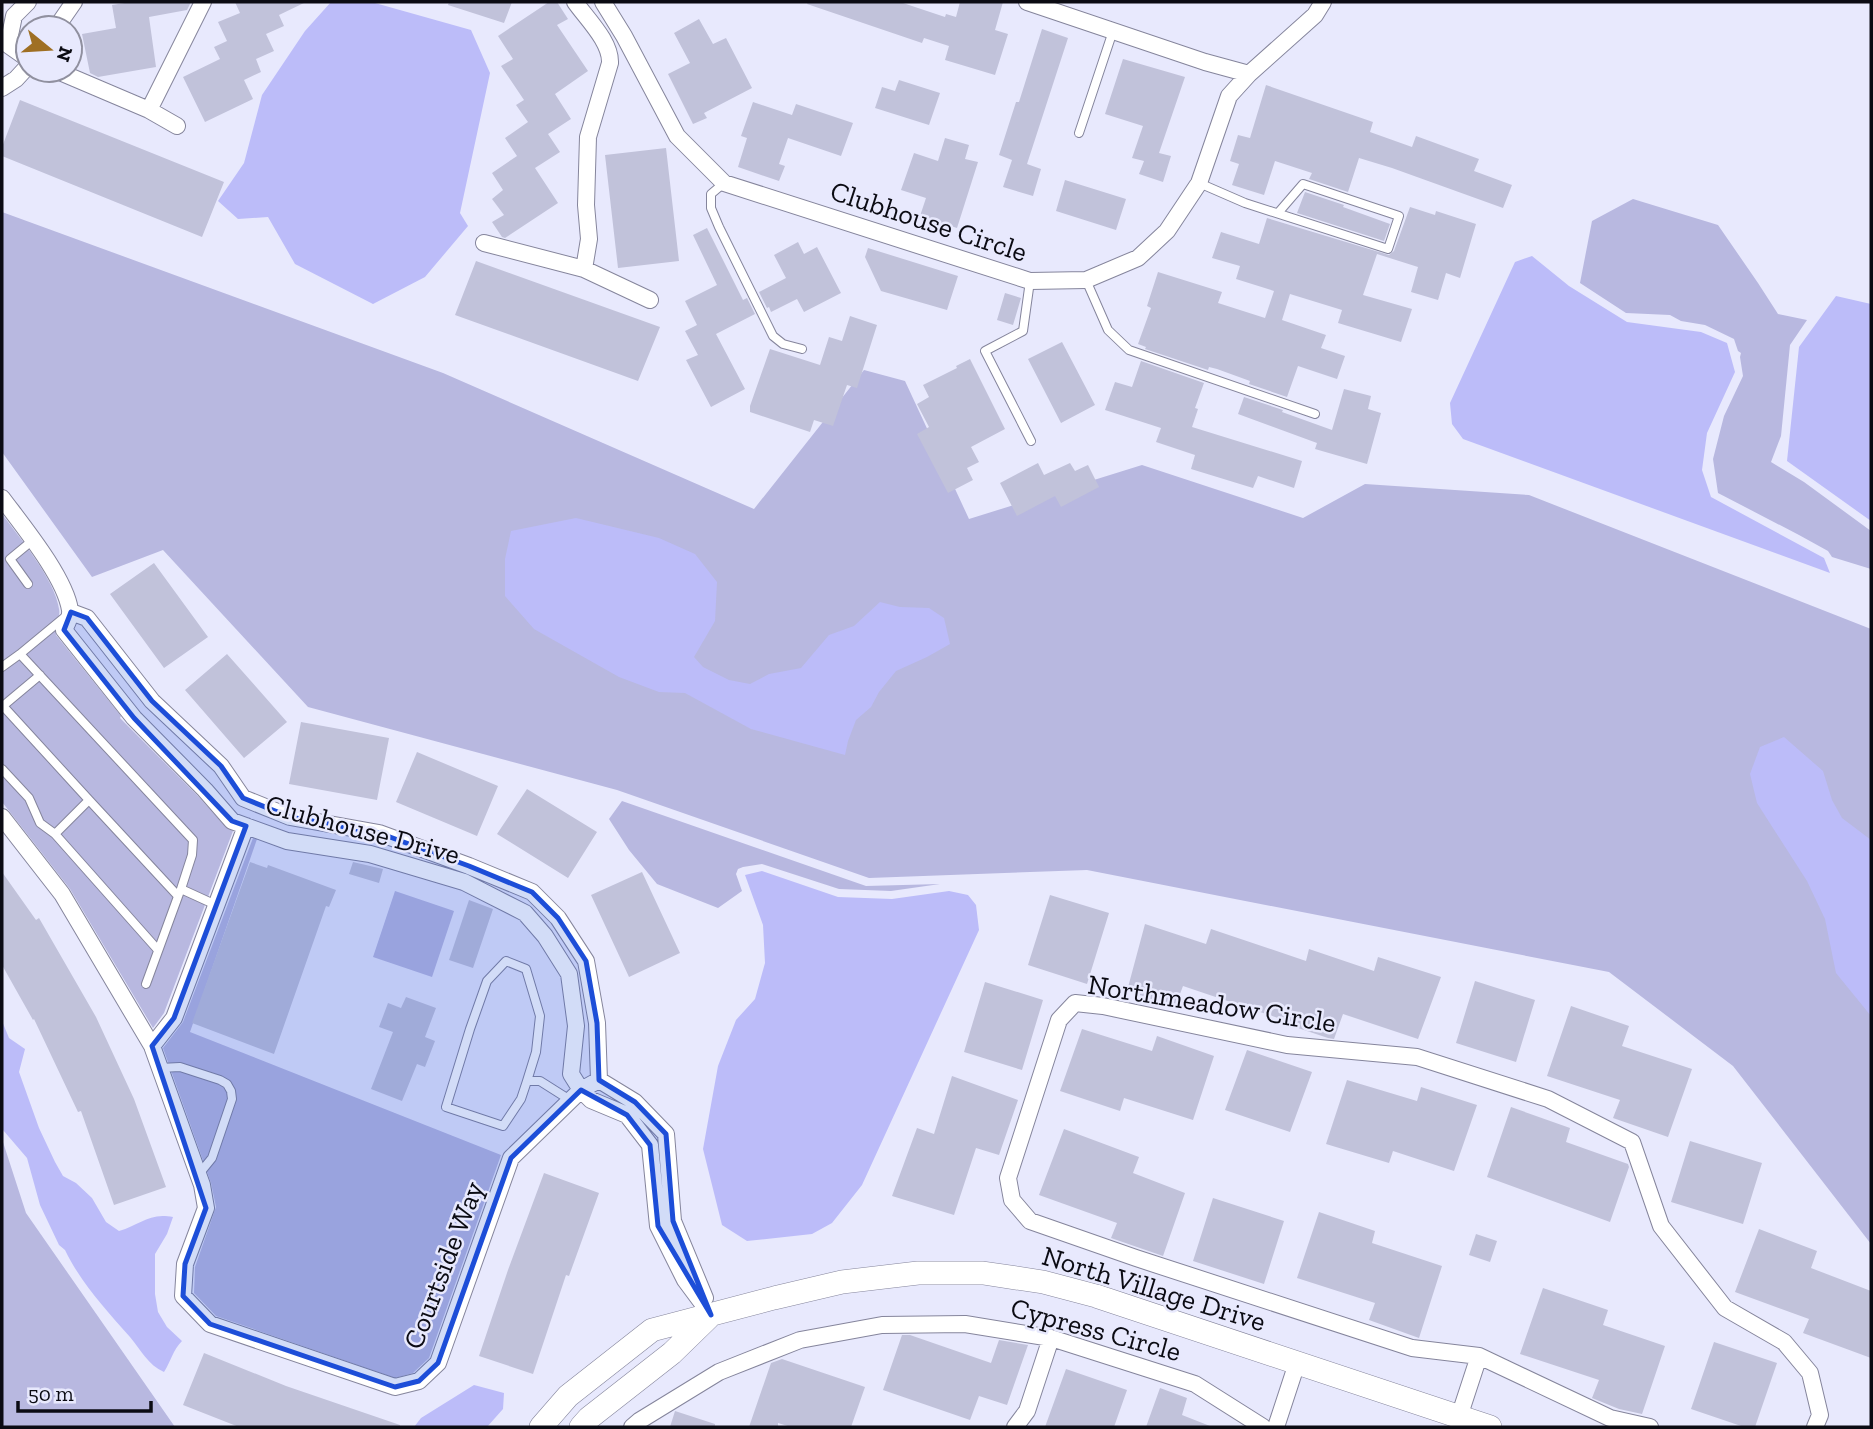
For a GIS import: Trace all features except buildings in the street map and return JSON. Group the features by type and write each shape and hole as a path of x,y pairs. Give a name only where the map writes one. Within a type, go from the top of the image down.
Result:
{"street":[{"path":"149,110 203,2"},
{"path":"575,2 607,45 610,54 610,63 588,137 586,205 589,239 584,268"},
{"name":"Clubhouse Circle","path":"603,2 677,136 724,183 1030,281 1086,279 1138,258 1167,231 1199,183 1229,96 1249,74 1315,15 1324,2"},
{"path":"1027,2 1205,62 1249,74"},
{"path":"14,16 8,45 14,50"},
{"path":"84,82 149,110 177,127"},
{"path":"484,243 584,268 650,300"},
{"name":"Clubhouse Drive","path":"2,498 54,572 71,612 64,630 134,718 232,821 287,841 370,854 464,882 525,913 545,936 569,974 576,1026 571,1074 576,1095"},
{"name":"Clubhouse Drive","path":"71,612 87,618 152,701 221,766 243,798 290,817 379,834 470,866 532,892 558,918 586,961 597,1023 599,1080"},
{"path":"134,718 152,701"},
{"name":"Courtside Way","path":"2,817 62,894 152,1046 198,1175 206,1208 185,1264 183,1296 210,1324 395,1387 419,1381 438,1363 511,1158 576,1095 599,1080"},
{"path":"152,1046 174,1018 246,826"},
{"name":"Northmeadow Circle","path":"1650,1427 1610,1418 1479,1356 1412,1348 1030,1221 1012,1200 1008,1178 1059,1020 1075,1003 1103,1006 1287,1045 1417,1057 1548,1099 1632,1142 1661,1226 1725,1308 1784,1342 1810,1373 1820,1415 1815,1427"},
{"path":"599,1080 635,1102 666,1134 673,1221 711,1315"},
{"path":"576,1095 627,1115 650,1145 658,1226 685,1280 711,1315"},
{"name":"North Village Drive","path":"541,1427 568,1396 652,1330 842,1282 918,1273 983,1273 1043,1282 1096,1296 1490,1427"},
{"path":"581,1427 672,1353 711,1315"},
{"name":"Cypress Circle","path":"632,1427 719,1372 800,1340 882,1325 965,1324 1051,1338 1195,1384 1263,1427"},
{"path":"1015,1427 1027,1411 1051,1338"},
{"path":"1459,1417 1479,1356"},
{"path":"1276,1427 1297,1363"}],"lane":[{"path":"1079,133 1112,30"},
{"path":"724,183 712,194 711,208 719,227 773,336 783,344 802,349"},
{"path":"1199,183 1245,203 1388,249 1399,216 1303,184 1278,213"},
{"path":"1086,279 1108,330 1129,350 1315,414"},
{"path":"1030,281 1023,331 985,351 1031,441"},
{"path":"28,584 10,559 33,541"},
{"path":"2,667 71,612"},
{"path":"20,654 193,840 192,855 146,984"},
{"path":"40,675 3,706 89,800 179,892 216,905"},
{"path":"2,769 29,799 40,823 55,834 158,950"},
{"path":"55,834 89,800"},
{"path":"506,961 526,970 540,1016 536,1052 527,1081 521,1099 503,1126 446,1107 487,981 506,961"},
{"path":"160,1068 180,1068 220,1080 227,1084 231,1091 232,1099 212,1158 198,1175"},
{"path":"527,1081 540,1081 576,1095"}],"highlighted area":[{"path":"71,612 87,618 152,701 221,766 243,798 290,817 379,833 469,866 532,892 558,918 586,961 597,1023 599,1080 635,1102 666,1134 673,1221 711,1315 658,1226 650,1145 627,1115 581,1090 511,1158 438,1363 419,1381 395,1387 210,1324 183,1296 185,1264 206,1208 152,1046 174,1018 246,826 232,821 134,718 64,630"}],"shaded area":[{"path":"331,2 375,3 471,30 490,73 460,213 468,226 425,277 373,304 295,264 268,217 238,219 218,201 244,163 262,95 305,31"},
{"path":"1633,199 1718,225 1778,314 1807,320 1790,345 1781,436 1771,462 1804,482 1871,531 1871,569 1832,557 1828,551 1718,493 1713,459 1724,416 1743,376 1741,353 1734,339 1705,325 1681,321 1670,315 1626,313 1580,283 1592,221"},
{"path":"2,212 443,373 754,509 864,370 905,381 969,519 1142,465 1303,518 1365,484 1529,495 1871,629 1871,1244 1733,1066 1609,972 1087,870 869,878 617,790 308,707 163,550 92,577 2,452"},
{"path":"1532,256 1569,286 1627,322 1701,332 1727,343 1735,372 1707,433 1702,470 1711,497 1824,558 1830,573 1463,439 1452,424 1450,403 1515,262"},
{"path":"1836,296 1871,304 1871,521 1787,461 1799,347"},
{"path":"2,514 51,585 59,612 56,635 120,718 225,826 233,831 164,1013 153,1028 70,889 2,802"},
{"path":"576,518 659,538 695,554 717,582 715,621 694,657 703,667 729,680 750,684 769,674 801,668 829,635 854,626 880,602 900,607 929,608 944,618 950,644 896,671 871,707 856,720 845,755 751,729 685,693 659,692 619,677 534,629 505,596 505,559 511,531"},
{"path":"1784,737 1823,771 1832,800 1842,818 1871,840 1871,1016 1836,973 1825,919 1807,881 1757,803 1750,774 1760,747"},
{"path":"622,801 866,886 940,884 891,891 839,889 762,864 738,869 736,874 742,891 718,908 657,884 629,850 609,819"},
{"path":"253,838 257,839 190,1032 501,1155 429,1358 413,1373 395,1378 216,1316 194,1293 195,1267 216,1207 211,1183 163,1048 183,1022"},
{"path":"762,871 838,897 892,899 949,891 968,895 976,905 979,930 862,1185 832,1223 812,1234 747,1241 722,1225 703,1149 718,1066 736,1020 755,999 765,963 763,925 745,875"},
{"path":"395,891 454,911 432,977 373,957"},
{"path":"2,1021 9,1038 25,1049 19,1072 39,1128 63,1176 76,1183 92,1198 106,1222 119,1231 157,1216 173,1217 155,1254 155,1294 158,1312 167,1327 182,1341 164,1372 149,1361 103,1306 59,1245 40,1205 27,1158 3,1130"},
{"path":"2,1139 26,1213 175,1427 2,1427"},
{"path":"474,1385 504,1393 503,1409 487,1427 414,1427 421,1418"}]}
